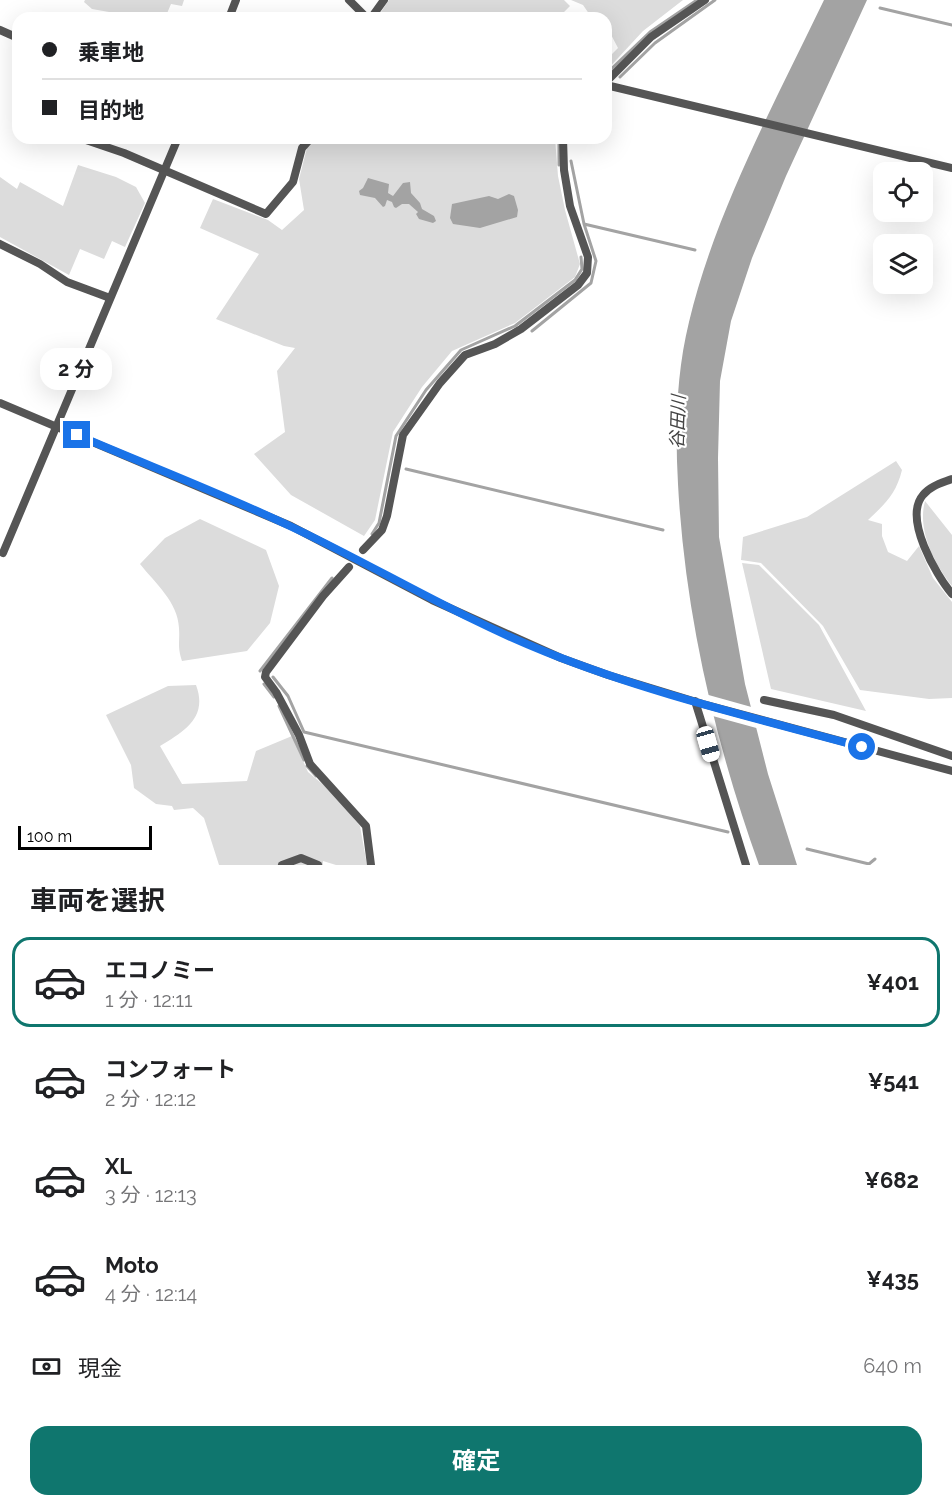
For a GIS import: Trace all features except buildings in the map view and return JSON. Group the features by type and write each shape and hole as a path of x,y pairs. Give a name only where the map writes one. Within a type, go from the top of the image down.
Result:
{"street":[{"path":"349,0 362,12"},
{"path":"374,12 384,0"},
{"path":"612,78 651,37 705,0"},
{"path":"612,85 952,168"},
{"path":"98,144 124,153 266,214 293,182 302,148 306,144"},
{"path":"1,553 175,144"},
{"path":"363,550 382,530 387,516 403,435 440,383 465,355 495,345 521,329 578,285 587,273 588,257 570,206 564,170 563,144"},
{"path":"0,244 40,264 67,282 110,298"},
{"path":"0,403 291,526 432,600 532,646 608,675 699,703 952,771"},
{"path":"952,479 932,487 925,493 916,510 927,554 938,575 952,594"},
{"path":"348,567 323,596 266,672 265,677 281,700 299,735 310,764 366,826 371,865"},
{"path":"764,700 834,715 952,756"},
{"path":"699,703 746,865"},
{"path":"282,865 301,858 318,865"}],"shaded area":[{"path":"85,0 184,0 182,6 171,4 168,12 109,12 92,9 84,2"},
{"path":"389,0 564,0 570,6 564,12 381,12"},
{"path":"571,0 683,0 643,31 612,65 612,54 618,48 612,36 612,12 588,12 583,5"},
{"path":"311,144 555,144 558,176 580,264 575,277 515,323 452,351 422,387 393,432 375,520 364,536 291,495 254,454 285,432 277,371 295,348 284,346 216,319 259,254 200,228 213,199 268,220 282,230 304,210 299,179 307,148"},
{"path":"78,165 116,177 136,187 145,203 125,247 112,241 104,259 80,249 69,275 0,237 0,177 17,189 20,182 63,206"},
{"path":"896,461 902,470 897,486 885,503 868,520 882,524 882,536 888,552 907,561 919,546 933,578 952,602 952,698 929,699 860,690 823,626 761,563 741,560 743,537 807,517"},
{"path":"925,501 952,535 952,586 933,557 925,535 923,512"},
{"path":"200,519 266,550 279,586 270,623 247,651 182,661 175,610 165,593 140,564 165,538"},
{"path":"742,563 759,565 819,625 866,711 771,689"},
{"path":"196,685 199,706 192,722 178,735 160,746 182,784 247,781 256,751 292,736 308,772 332,792 360,826 367,865 336,865 323,861 323,865 219,865 204,818 193,808 174,810 172,806 156,804 134,788 131,765 106,715 168,686"}],"water":[{"name":"谷田川","path":"824,0 867,0 786,176 752,258 731,321 720,381 719,537 745,684 768,774 797,865 759,865 716,725 687,582 678,484 679,382 689,322 714,240 748,158"},
{"path":"368,178 389,184 388,193 393,196 403,183 410,182 411,193 422,209 434,216 436,221 433,223 419,219 416,214 418,212 409,204 402,204 396,208 392,202 387,200 383,207 375,198 360,195 359,191"},
{"path":"509,194 514,196 518,210 517,217 480,228 453,224 450,218 452,204 489,196 498,199"}],"pier":[{"path":"705,694 755,708 760,729 709,715"}],"waterway":[{"path":"612,68 650,32 697,0"},
{"path":"620,77 655,43 715,0"},
{"path":"880,8 952,25"},
{"path":"559,144 559,165"},
{"path":"532,331 591,283 596,261 584,224 571,161"},
{"path":"584,224 695,250"},
{"path":"372,534 379,523 396,436 426,390 461,350 515,326 575,280 582,269 581,257"},
{"path":"406,469 663,530"},
{"path":"260,671 332,578"},
{"path":"273,677 288,696 304,732 728,832"},
{"path":"264,684 274,697"},
{"path":"279,706 304,760"},
{"path":"307,766 316,776"},
{"path":"807,849 869,864 875,859"}],"route":[{"path":"77,435 291,526 432,600 547,652 608,675 703,704 862,747"}]}
